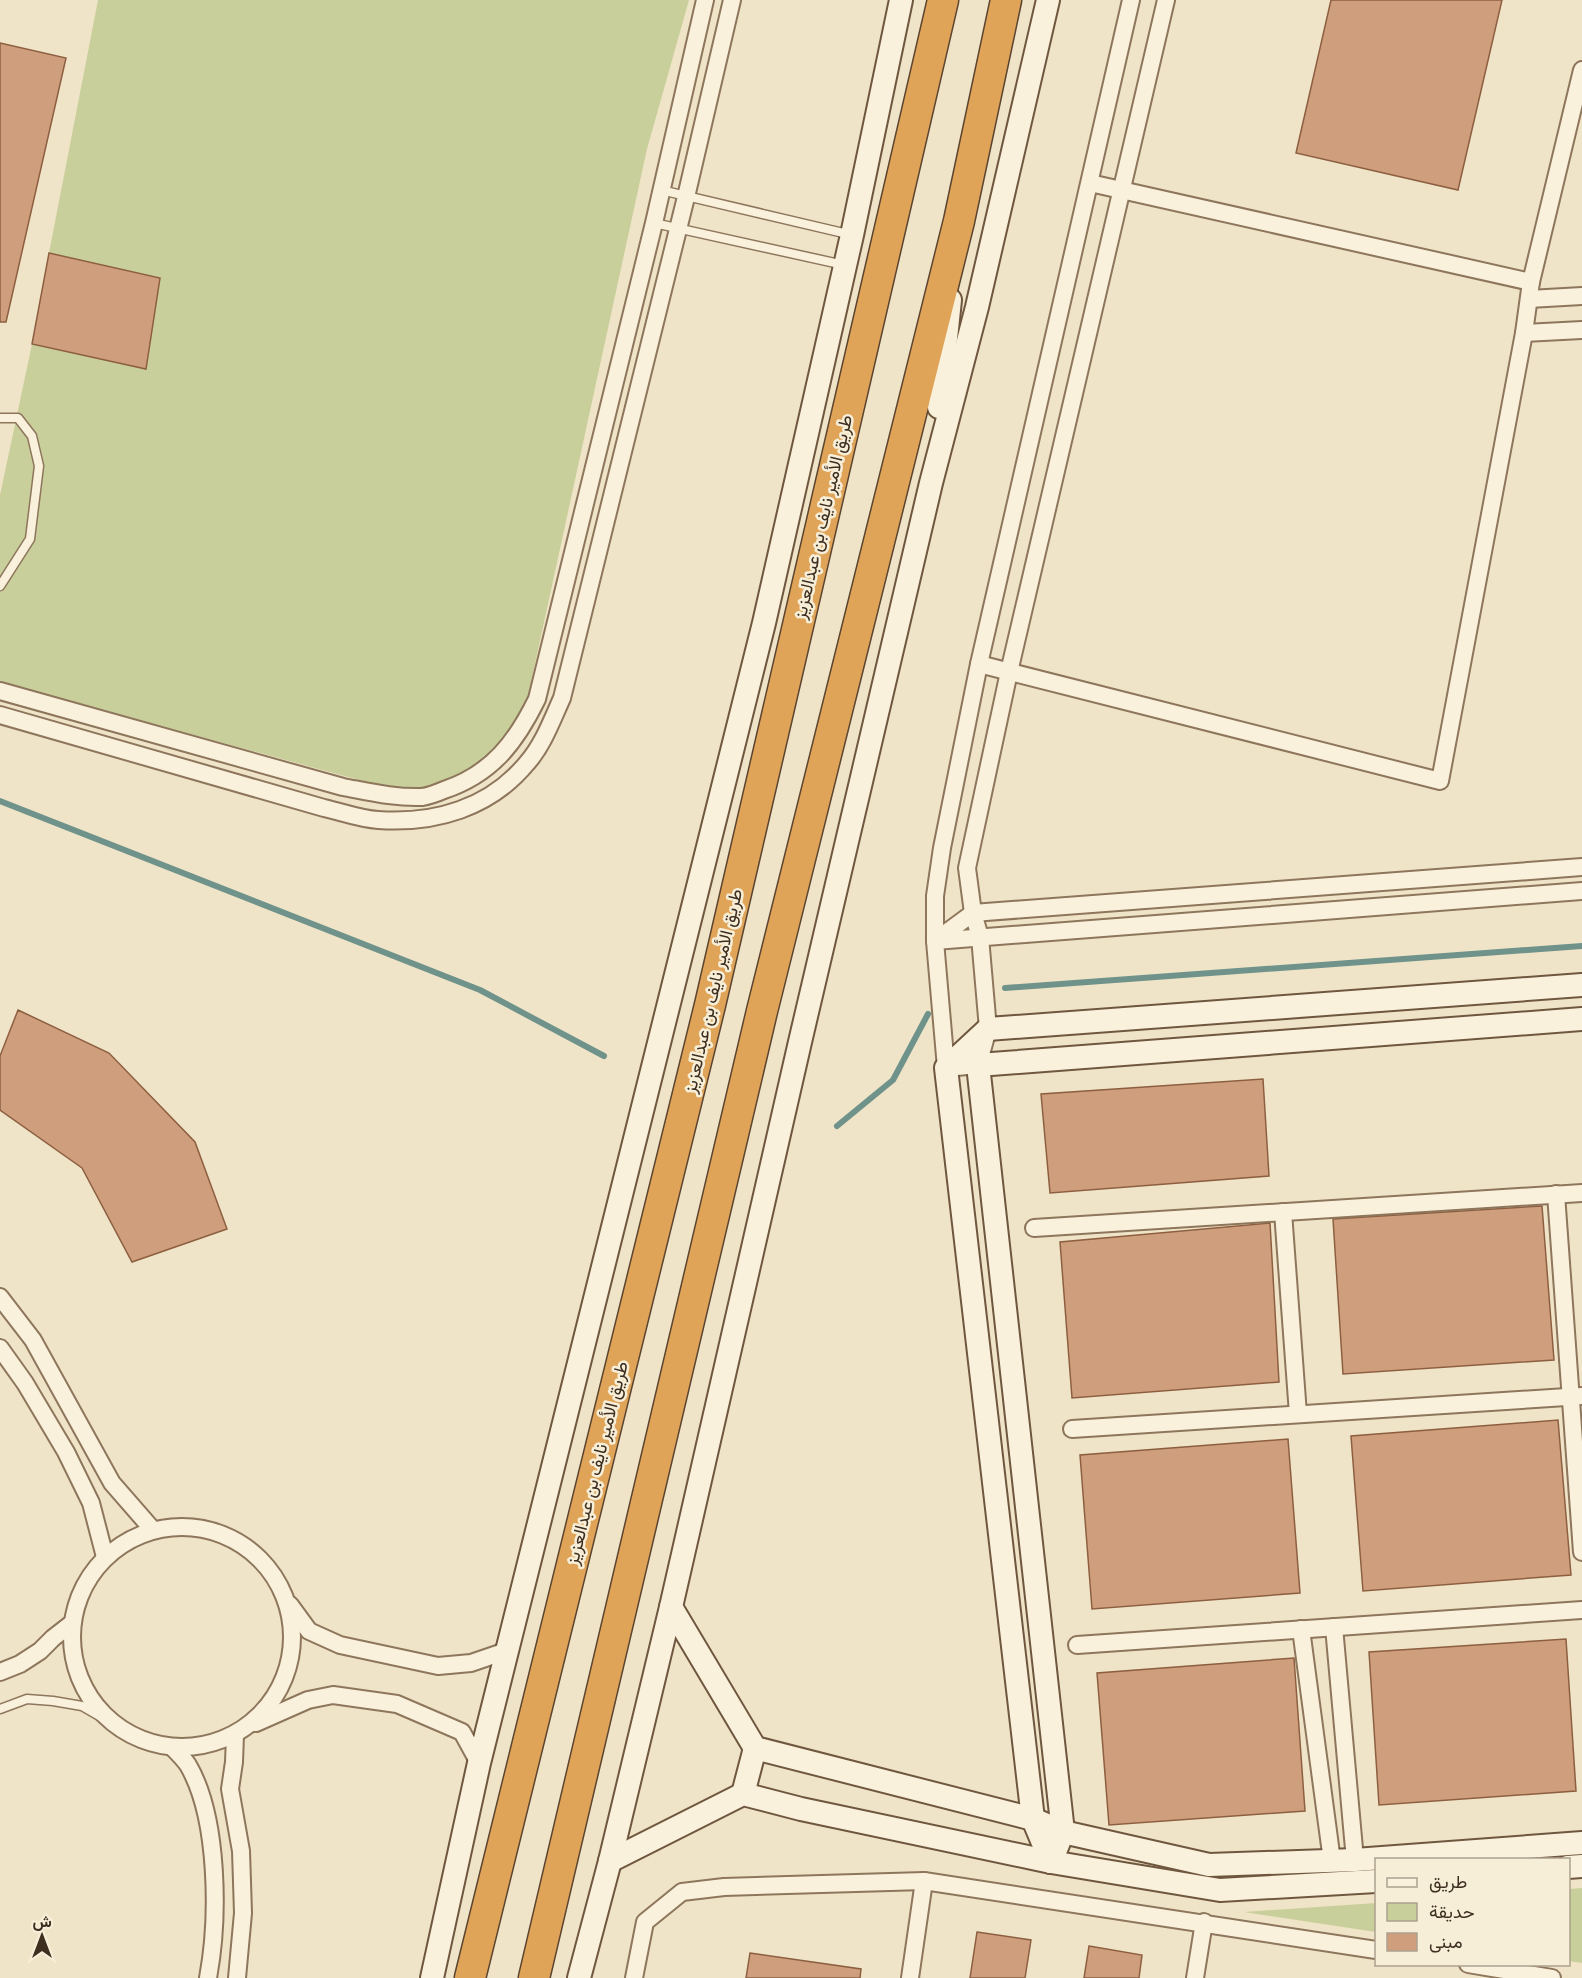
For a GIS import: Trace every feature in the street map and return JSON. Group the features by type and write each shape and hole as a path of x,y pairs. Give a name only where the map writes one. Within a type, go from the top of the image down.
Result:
{"highway":[{"name":"طريق الأمير نايف بن عبدالعزيز","path":"470,1978 710,1005 943,0"},
{"path":"534,1978 762,1011 959,221 1006,0"}],"main road":[{"path":"432,1978 479,1763 764,623 852,235 901,0"},
{"path":"579,1978 610,1861 671,1607 797,1054 931,483 976,307 1048,0"},
{"path":"931,483 959,221"},
{"path":"1051,1862 1033,1819 946,1068 988,1029 1582,985"},
{"path":"1051,1862 1064,1832 978,1065 1582,1019"},
{"path":"671,1607 755,1749 1033,1819 1064,1832 1209,1865 1375,1859"},
{"path":"743,1794 755,1749"},
{"path":"610,1861 743,1794 801,1809 1051,1862 1220,1890 1375,1881"},
{"path":"1382,1858 1582,1843"}],"street":[{"path":"0,691 344,787 391,796 425,797 465,783 498,758 522,729 537,699 654,223 705,0"},
{"path":"0,715 324,808 377,820 424,820 465,808 495,795 528,763 548,730 562,698 686,197 732,0"},
{"path":"1131,0 979,664 942,848 935,896 935,941 946,1068 978,1065 988,1029 980,937 973,913 967,868 1009,672 1166,0"},
{"path":"979,664 1440,781 1524,333 1531,282 1582,70"},
{"path":"1090,183 1531,282"},
{"path":"1529,299 1582,296"},
{"path":"1524,333 1582,330"},
{"path":"935,941 973,913 1582,867"},
{"path":"935,941 1582,891"},
{"path":"1034,1228 1582,1193"},
{"path":"1556,1194 1577,1397 1582,1552"},
{"path":"1283,1212 1298,1414"},
{"path":"0,1297 33,1340 112,1483 153,1530"},
{"path":"0,1348 25,1383 71,1462 91,1503 105,1557"},
{"path":"1072,1429 1577,1397"},
{"path":"288,1603 294,1634 289,1669 274,1700 249,1725 235,1735 205,1746 173,1748 142,1741 115,1725 88,1698 74,1662 71,1624 82,1587 105,1557 127,1540 153,1530 186,1526 219,1532 248,1547 271,1570 288,1603 309,1631 333,1641 438,1666 471,1663 509,1650"},
{"path":"1077,1645 1582,1610"},
{"path":"0,1672 20,1664 40,1651 52,1638 71,1624"},
{"path":"1334,1627 1355,1860"},
{"path":"1301,1629 1332,1861"},
{"path":"249,1725 308,1700 333,1695 397,1704 462,1732 479,1763"},
{"path":"235,1735 230,1789 241,1851 243,1913 237,1978"},
{"path":"173,1748 188,1766 200,1797 209,1833 213,1873 213,1924 208,1978"},
{"path":"910,1978 924,1881"},
{"path":"634,1978 645,1922 682,1892 724,1887 924,1881 1375,1950"},
{"path":"1195,1978 1204,1922"},
{"path":"1472,1969 1552,1978"}],"lane":[{"path":"661,190 852,235"},
{"path":"654,223 845,265"},
{"path":"0,418 18,418 32,436 39,466 30,539 0,586"},
{"path":"0,1709 27,1699 53,1701 82,1706 115,1725"}],"green space":[{"path":"98,0 689,0 647,149 528,696 515,725 494,752 456,777 428,790 392,789 0,682 0,495 32,344 146,369 160,278 49,253"},
{"path":"1582,1888 1582,1963 1570,1961 1570,1889"},
{"path":"1375,1903 1375,1932 1244,1912"}],"building":[{"path":"1331,0 1502,0 1458,190 1296,153"},
{"path":"0,43 66,58 6,322 0,322"},
{"path":"49,253 160,278 146,369 32,344"},
{"path":"18,1010 109,1053 195,1142 227,1229 132,1262 82,1168 0,1110 0,1056"},
{"path":"1263,1079 1269,1176 1050,1193 1041,1094"},
{"path":"1542,1206 1554,1360 1343,1374 1333,1219"},
{"path":"1270,1223 1279,1382 1072,1398 1060,1242"},
{"path":"1558,1420 1571,1575 1363,1591 1351,1436"},
{"path":"1288,1439 1300,1593 1092,1609 1080,1455"},
{"path":"1566,1639 1576,1791 1379,1805 1369,1652"},
{"path":"1294,1658 1305,1811 1109,1825 1097,1673"},
{"path":"977,1932 1031,1940 1025,1978 970,1978"},
{"path":"1089,1946 1142,1955 1139,1978 1084,1978"},
{"path":"750,1953 861,1969 860,1978 746,1978"}],"waterway":[{"path":"0,801 480,990 604,1056"},
{"path":"1005,988 1582,946"},
{"path":"837,1126 893,1080 928,1014"}]}
